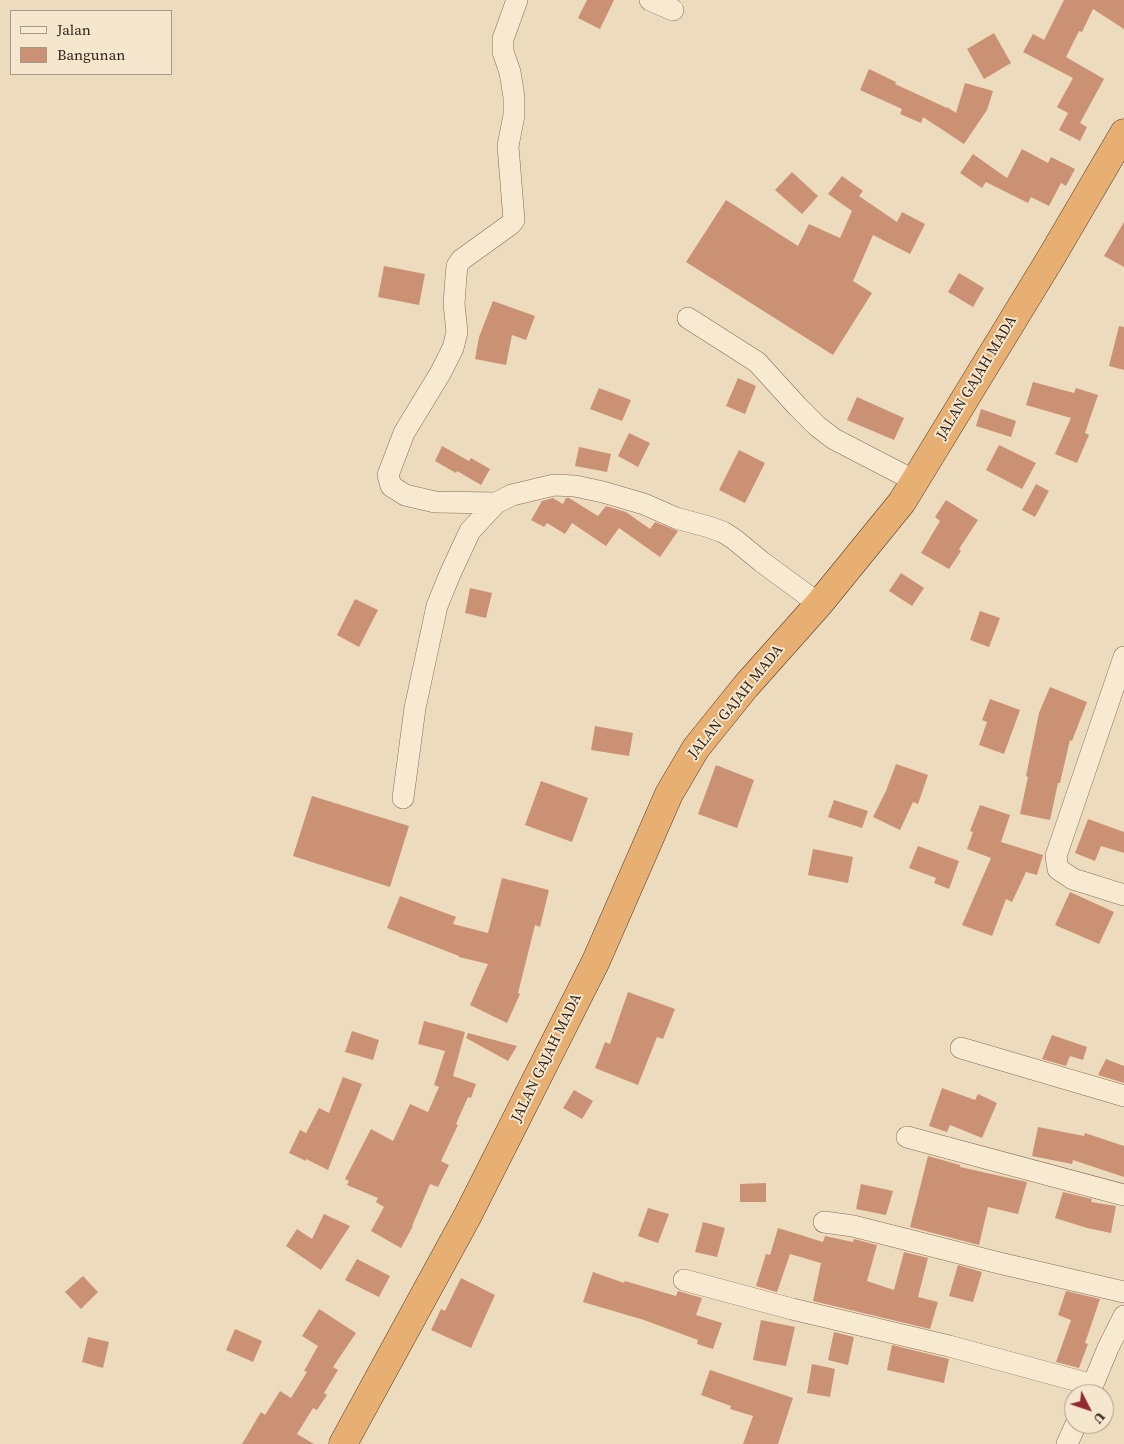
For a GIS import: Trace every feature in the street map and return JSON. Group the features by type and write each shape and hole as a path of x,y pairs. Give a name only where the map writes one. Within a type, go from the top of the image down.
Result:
{"highway":[{"name":"JALAN GAJAH MADA","path":"343,1444 468,1215 523,1108 596,961 669,794 696,748 746,686 819,604 902,502 1052,256 1124,133"}],"street":[{"path":"496,503 435,502 405,495 391,486 388,475 404,433 441,372 453,348 457,332 454,304 457,266 461,260 514,220 508,146 514,115 514,96 510,72 503,52 503,39 518,0"},
{"path":"650,0 673,10"},
{"path":"688,318 757,362 817,426 834,438 915,481"},
{"path":"403,798 415,708 437,606 470,531 496,503 512,495 554,485 575,486 644,504 676,518 723,532 819,604"},
{"path":"1124,657 1056,856 1058,869 1073,879 1124,895"},
{"path":"961,1048 1124,1096"},
{"path":"907,1137 1124,1195"},
{"path":"824,1222 853,1226 1124,1292"},
{"path":"684,1280 792,1309 948,1346 1074,1384"},
{"path":"1094,1384 1116,1349 1124,1316"}],"building":[{"path":"587,0 614,0 600,29 578,18"},
{"path":"1064,0 1124,0 1124,29 1093,9 1082,32 1079,31 1066,57 1104,79 1080,123 1087,127 1080,141 1059,130 1068,113 1057,107 1073,78 1023,52 1033,34 1044,40"},
{"path":"994,33 1011,63 984,79 967,49"},
{"path":"869,69 896,82 895,84 947,107 956,113 965,83 993,91 987,110 964,144 923,117 921,123 900,114 902,109 860,90"},
{"path":"1022,149 1048,163 1051,157 1075,169 1066,186 1061,183 1049,206 1031,197 1028,203 986,182 982,188 960,173 973,154 1007,178"},
{"path":"792,172 818,196 802,214 775,190"},
{"path":"842,176 863,191 859,196 897,222 902,212 925,224 910,254 873,235 853,281 872,293 833,355 686,262 726,200 798,246 809,224 840,238 852,211 828,194"},
{"path":"1124,222 1124,267 1104,256"},
{"path":"384,266 425,274 419,305 378,297"},
{"path":"959,273 984,288 973,307 948,292"},
{"path":"493,301 535,316 526,340 512,335 506,365 475,359 479,337"},
{"path":"1119,326 1124,327 1124,370 1109,366"},
{"path":"738,378 756,386 745,414 726,406"},
{"path":"1033,382 1074,393 1076,388 1098,395 1085,433 1089,435 1077,463 1055,454 1071,418 1026,405"},
{"path":"599,388 631,400 622,421 590,409"},
{"path":"857,397 904,418 894,440 847,420"},
{"path":"981,409 1016,421 1011,437 976,426"},
{"path":"629,433 650,443 638,467 618,456"},
{"path":"999,445 1036,463 1022,489 986,470"},
{"path":"442,446 469,461 471,458 490,469 481,485 435,461"},
{"path":"579,447 611,454 607,472 575,466"},
{"path":"739,450 765,463 745,503 719,490"},
{"path":"1036,484 1049,491 1035,517 1022,510"},
{"path":"553,498 563,504 566,498 569,498 598,516 606,506 626,512 650,529 655,522 678,531 660,557 619,528 606,546 572,523 565,534 547,523 544,527 531,520 542,501"},
{"path":"946,500 978,520 959,549 961,551 949,569 921,553 940,521 935,517"},
{"path":"901,573 924,588 912,606 889,591"},
{"path":"470,588 492,593 486,618 465,613"},
{"path":"355,599 378,610 359,647 337,635"},
{"path":"980,611 1000,618 989,647 970,640"},
{"path":"1050,687 1087,702 1072,741 1070,740 1050,820 1020,814 1039,713"},
{"path":"990,699 1020,710 1004,754 979,745 987,722 982,720"},
{"path":"595,726 633,733 629,756 591,750"},
{"path":"896,764 928,775 918,804 913,802 900,830 873,817 886,791"},
{"path":"716,765 754,780 737,828 698,814"},
{"path":"541,781 588,798 572,842 525,825"},
{"path":"312,796 409,826 390,887 293,856"},
{"path":"834,800 868,811 862,828 828,817"},
{"path":"980,805 1010,815 1001,842 1043,855 1037,875 1026,872 1012,902 1006,899 992,936 962,925 991,858 967,849 973,832 970,831"},
{"path":"1088,819 1124,832 1124,853 1101,846 1095,861 1075,853"},
{"path":"918,846 959,861 949,889 934,883 936,878 909,868"},
{"path":"813,849 853,857 848,883 808,875"},
{"path":"502,878 549,890 540,927 535,925 518,993 520,994 507,1023 470,1005 488,964 459,957 387,928 400,896 456,917 453,924 488,933"},
{"path":"1070,892 1114,912 1099,944 1055,925"},
{"path":"628,992 675,1009 663,1039 657,1037 638,1085 595,1068 605,1042 610,1044"},
{"path":"424,1021 465,1032 453,1076 476,1084 471,1098 468,1097 456,1124 458,1125 441,1161 449,1165 438,1187 430,1184 413,1226 401,1248 371,1231 384,1207 376,1202 378,1198 347,1185 349,1181 345,1179 371,1129 393,1141 410,1104 428,1112 439,1087 434,1085 445,1051 418,1044"},
{"path":"352,1031 379,1040 373,1060 345,1052"},
{"path":"468,1033 517,1046 508,1061 466,1038"},
{"path":"1052,1035 1087,1047 1083,1060 1070,1056 1066,1066 1042,1059"},
{"path":"1106,1059 1124,1066 1124,1083 1098,1075"},
{"path":"343,1077 362,1084 328,1170 289,1153 300,1130 306,1133 319,1108 329,1113"},
{"path":"942,1088 975,1100 978,1094 997,1103 982,1138 950,1125 947,1132 929,1126"},
{"path":"574,1090 593,1101 582,1119 563,1108"},
{"path":"1038,1127 1084,1136 1085,1133 1124,1146 1124,1177 1073,1160 1072,1164 1032,1156"},
{"path":"928,1156 960,1165 960,1167 1027,1182 1018,1214 988,1207 979,1245 910,1227"},
{"path":"766,1183 766,1202 740,1202 740,1184"},
{"path":"861,1184 893,1191 886,1215 856,1209"},
{"path":"1063,1192 1092,1199 1091,1202 1116,1206 1111,1233 1055,1218"},
{"path":"648,1208 669,1214 658,1243 638,1236"},
{"path":"324,1214 350,1226 321,1270 286,1246 297,1229 312,1239"},
{"path":"703,1222 725,1228 717,1257 695,1252"},
{"path":"778,1228 823,1242 825,1236 853,1242 854,1239 877,1245 867,1281 894,1290 904,1252 928,1258 918,1297 938,1302 930,1329 813,1301 821,1263 790,1254 777,1292 756,1286 766,1254 770,1255"},
{"path":"357,1259 390,1276 379,1297 345,1280"},
{"path":"958,1265 982,1272 973,1302 949,1296"},
{"path":"593,1272 624,1283 625,1281 676,1296 678,1291 702,1298 696,1315 722,1323 713,1349 697,1344 698,1340 644,1320 583,1302"},
{"path":"83,1276 98,1292 81,1309 65,1292"},
{"path":"461,1278 495,1295 471,1348 431,1330 441,1309 445,1311"},
{"path":"1066,1291 1100,1299 1085,1343 1088,1344 1079,1368 1056,1362 1071,1320 1058,1315"},
{"path":"319,1309 356,1333 333,1367 338,1370 324,1393 327,1395 317,1410 313,1408 297,1434 314,1444 242,1444 261,1412 265,1415 280,1391 291,1398 307,1372 304,1371 318,1346 302,1336"},
{"path":"761,1320 795,1327 786,1366 753,1360"},
{"path":"235,1329 262,1341 253,1362 226,1350"},
{"path":"834,1332 854,1337 848,1365 828,1360"},
{"path":"88,1337 109,1342 103,1368 82,1362"},
{"path":"892,1345 949,1359 944,1383 887,1370"},
{"path":"812,1364 835,1369 830,1397 807,1393"},
{"path":"710,1370 793,1398 778,1444 743,1444 753,1416 730,1409 731,1406 701,1395"}]}
